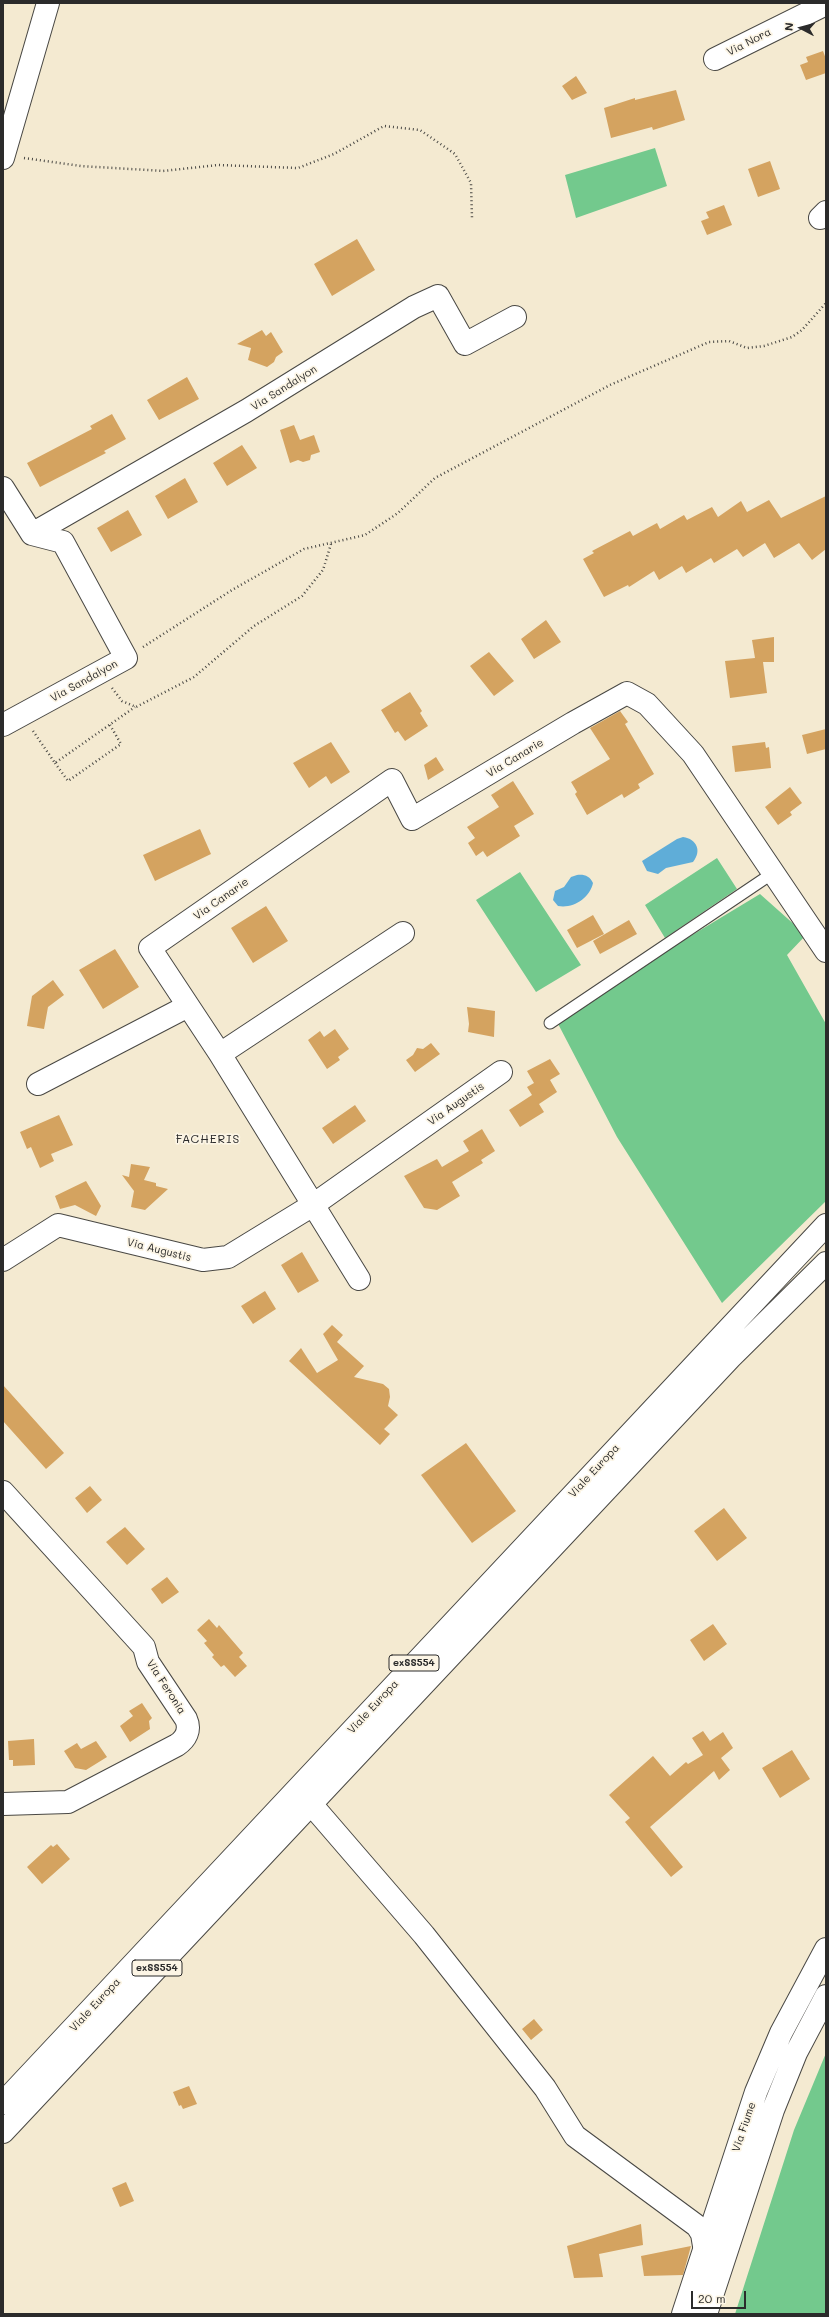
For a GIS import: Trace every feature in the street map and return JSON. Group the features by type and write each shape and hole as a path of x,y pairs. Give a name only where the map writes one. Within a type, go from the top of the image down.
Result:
{"street":[{"path":"4,157 48,3"},
{"name":"Via Nora","path":"716,59 826,4"},
{"name":"Via Sandalyon","path":"32,534 246,411 414,307 438,296 465,344 515,317"},
{"path":"3,488 32,534"},
{"name":"Via Sandalyon","path":"3,725 126,658 63,542 32,534"},
{"name":"Via Canarie","path":"188,1006 150,948 392,780 412,819 573,723 627,693 647,704 693,754 826,951"},
{"path":"220,1054 403,933"},
{"path":"38,1084 188,1006 220,1054 359,1279"},
{"name":"Via Augustis","path":"3,1260 58,1225 203,1260 228,1257 313,1205 501,1072"},
{"name":"Viale Europa","path":"3,2103 826,1225"},
{"name":"Viale Europa","path":"3,2132 730,1358 826,1263"},
{"name":"Via Feronia","path":"3,1492 144,1647 148,1662 186,1719 188,1726 185,1738 177,1745 68,1802 3,1804"},
{"path":"311,1804 424,1935 544,2088 575,2136 697,2226 702,2234 704,2246"},
{"name":"Via Fiume","path":"683,2314 704,2246 756,2092 780,2033 826,1949"},
{"name":"Via Fiume","path":"706,2314 773,2110 796,2053 826,1996"}],"lane":[{"path":"550,1022 773,873"}],"path":[{"path":"4,157 82,166 163,171 218,165 298,168 334,154 384,126 420,130 455,154 470,183 472,218"},
{"path":"126,658 232,590 304,549 365,535 398,513 435,478 610,385 709,342 729,341 747,348 764,346 792,336 802,330 826,303"},
{"path":"55,763 136,707 194,677 254,626 302,596 323,570 332,543"},
{"path":"100,672 122,701 136,707"},
{"path":"22,715 68,781 121,744 110,725"}],"green space":[{"path":"655,148 667,186 576,218 565,175"},
{"path":"717,858 737,889 665,938 645,905"},
{"path":"520,872 581,965 536,992 476,900"},
{"path":"760,894 806,935 787,955 826,1024 826,1201 722,1303 617,1137 555,1018"},
{"path":"826,2053 826,2314 735,2314 794,2130"}],"water":[{"path":"683,837 692,840 697,846 696,858 693,862 666,868 658,874 647,871 642,861 677,839"},
{"path":"577,875 586,876 593,883 585,898 569,906 558,906 553,900 555,891 564,887 571,877"}],"building":[{"path":"823,51 826,59 826,73 806,80 800,65 808,62 806,57"},
{"path":"576,76 587,93 572,100 562,86"},
{"path":"676,90 685,120 653,130 652,127 611,138 604,108 635,98 635,100"},
{"path":"770,161 780,189 758,197 748,169"},
{"path":"724,205 732,225 707,235 701,221 709,218 706,212"},
{"path":"357,239 375,270 332,296 314,264"},
{"path":"262,330 266,336 271,332 283,352 267,367 248,360 251,348 237,344"},
{"path":"187,377 199,399 159,420 147,400"},
{"path":"112,414 126,439 104,451 106,453 40,487 27,463 92,429 90,426"},
{"path":"294,425 300,440 314,435 320,452 311,455 310,460 303,462 298,460 290,463 280,430"},
{"path":"242,445 257,468 227,486 213,463"},
{"path":"185,478 198,502 168,519 155,496"},
{"path":"826,496 826,549 812,560 799,543 774,558 765,543 743,557 737,549 714,563 711,558 686,573 682,566 659,580 654,571 629,587 628,585 604,597 583,559 594,553 592,551 630,531 633,536 657,523 660,529 684,515 687,520 712,507 718,517 741,501 747,512 769,500 781,518"},
{"path":"128,510 142,535 111,552 97,528"},
{"path":"546,620 561,642 534,659 521,639"},
{"path":"774,637 774,662 763,662 767,693 730,698 725,661 755,658 752,640"},
{"path":"489,652 514,681 494,696 470,666"},
{"path":"410,692 422,711 420,713 428,726 405,741 398,731 395,733 381,710"},
{"path":"620,711 628,722 625,724 654,774 638,784 640,788 624,798 622,794 587,815 575,794 577,792 571,782 610,759 590,728"},
{"path":"826,729 826,749 807,754 802,735"},
{"path":"331,742 350,772 331,784 326,776 309,788 293,763"},
{"path":"765,742 766,748 769,747 771,768 735,772 732,746"},
{"path":"436,757 444,770 428,780 424,765"},
{"path":"513,781 534,814 514,826 520,836 487,857 483,851 476,856 468,843 475,838 467,827 499,807 491,795"},
{"path":"790,787 802,803 790,812 792,815 778,825 765,807"},
{"path":"200,829 211,854 155,881 143,855"},
{"path":"266,906 288,941 253,963 231,928"},
{"path":"593,915 604,934 577,948 567,930"},
{"path":"629,920 637,934 600,954 593,941"},
{"path":"115,949 139,987 103,1009 79,970"},
{"path":"53,980 64,995 48,1007 44,1029 27,1026 32,996"},
{"path":"467,1007 495,1011 494,1037 468,1032 469,1024"},
{"path":"335,1029 349,1049 338,1057 340,1060 327,1069 308,1040 320,1031 324,1037"},
{"path":"431,1043 440,1054 415,1072 406,1060 413,1055 417,1048 423,1049"},
{"path":"550,1059 560,1074 550,1080 557,1092 539,1104 544,1112 520,1127 509,1110 532,1095 527,1087 534,1083 527,1071"},
{"path":"355,1105 366,1121 333,1144 322,1128"},
{"path":"59,1115 73,1145 51,1154 54,1161 40,1168 31,1147 27,1149 20,1132"},
{"path":"482,1129 495,1151 481,1160 483,1163 452,1182 460,1196 437,1210 424,1208 404,1176 437,1159 442,1167 469,1151 463,1141"},
{"path":"131,1164 150,1167 144,1180 156,1183 156,1186 168,1189 145,1210 131,1207 134,1191 122,1175 129,1177"},
{"path":"86,1181 101,1206 96,1216 75,1205 60,1209 55,1196"},
{"path":"302,1252 319,1281 298,1293 281,1265"},
{"path":"265,1291 276,1309 253,1324 241,1306"},
{"path":"332,1325 343,1335 337,1342 364,1366 354,1377 383,1384 389,1389 390,1397 388,1406 398,1415 384,1429 390,1434 380,1445 289,1361 301,1348 317,1373 338,1360 323,1334"},
{"path":"3,1385 64,1453 46,1469 3,1421"},
{"path":"466,1443 516,1511 472,1543 421,1475"},
{"path":"90,1486 102,1500 87,1513 75,1498"},
{"path":"724,1508 747,1538 717,1561 694,1531"},
{"path":"125,1527 145,1549 127,1565 106,1542"},
{"path":"167,1577 179,1592 162,1604 151,1589"},
{"path":"209,1619 217,1628 219,1625 243,1653 239,1657 247,1666 235,1677 224,1665 221,1667 212,1657 214,1655 204,1643 207,1641 197,1630"},
{"path":"713,1624 727,1644 704,1661 690,1640"},
{"path":"142,1703 152,1718 149,1721 150,1729 130,1742 120,1726 133,1716 129,1711"},
{"path":"703,1731 710,1741 723,1732 733,1748 721,1758 730,1770 719,1780 714,1771 650,1827 683,1867 671,1877 625,1822 630,1818 609,1795 653,1756 670,1776 686,1762 688,1764 703,1755 692,1738"},
{"path":"34,1739 35,1765 13,1766 13,1760 9,1760 8,1741"},
{"path":"96,1741 107,1757 86,1770 75,1768 64,1751 77,1743 81,1749"},
{"path":"792,1750 810,1779 780,1798 762,1768"},
{"path":"57,1844 70,1859 42,1884 27,1867 51,1845 53,1847"},
{"path":"534,2019 543,2030 531,2040 522,2029"},
{"path":"189,2086 197,2104 183,2109 181,2105 179,2106 173,2092"},
{"path":"126,2182 134,2201 120,2207 112,2188"},
{"path":"641,2224 643,2245 599,2254 603,2277 574,2278 567,2246"},
{"path":"691,2246 683,2275 644,2276 641,2256"}],"district":[{"name":"FACHERIS","path":"208,1139"}]}
